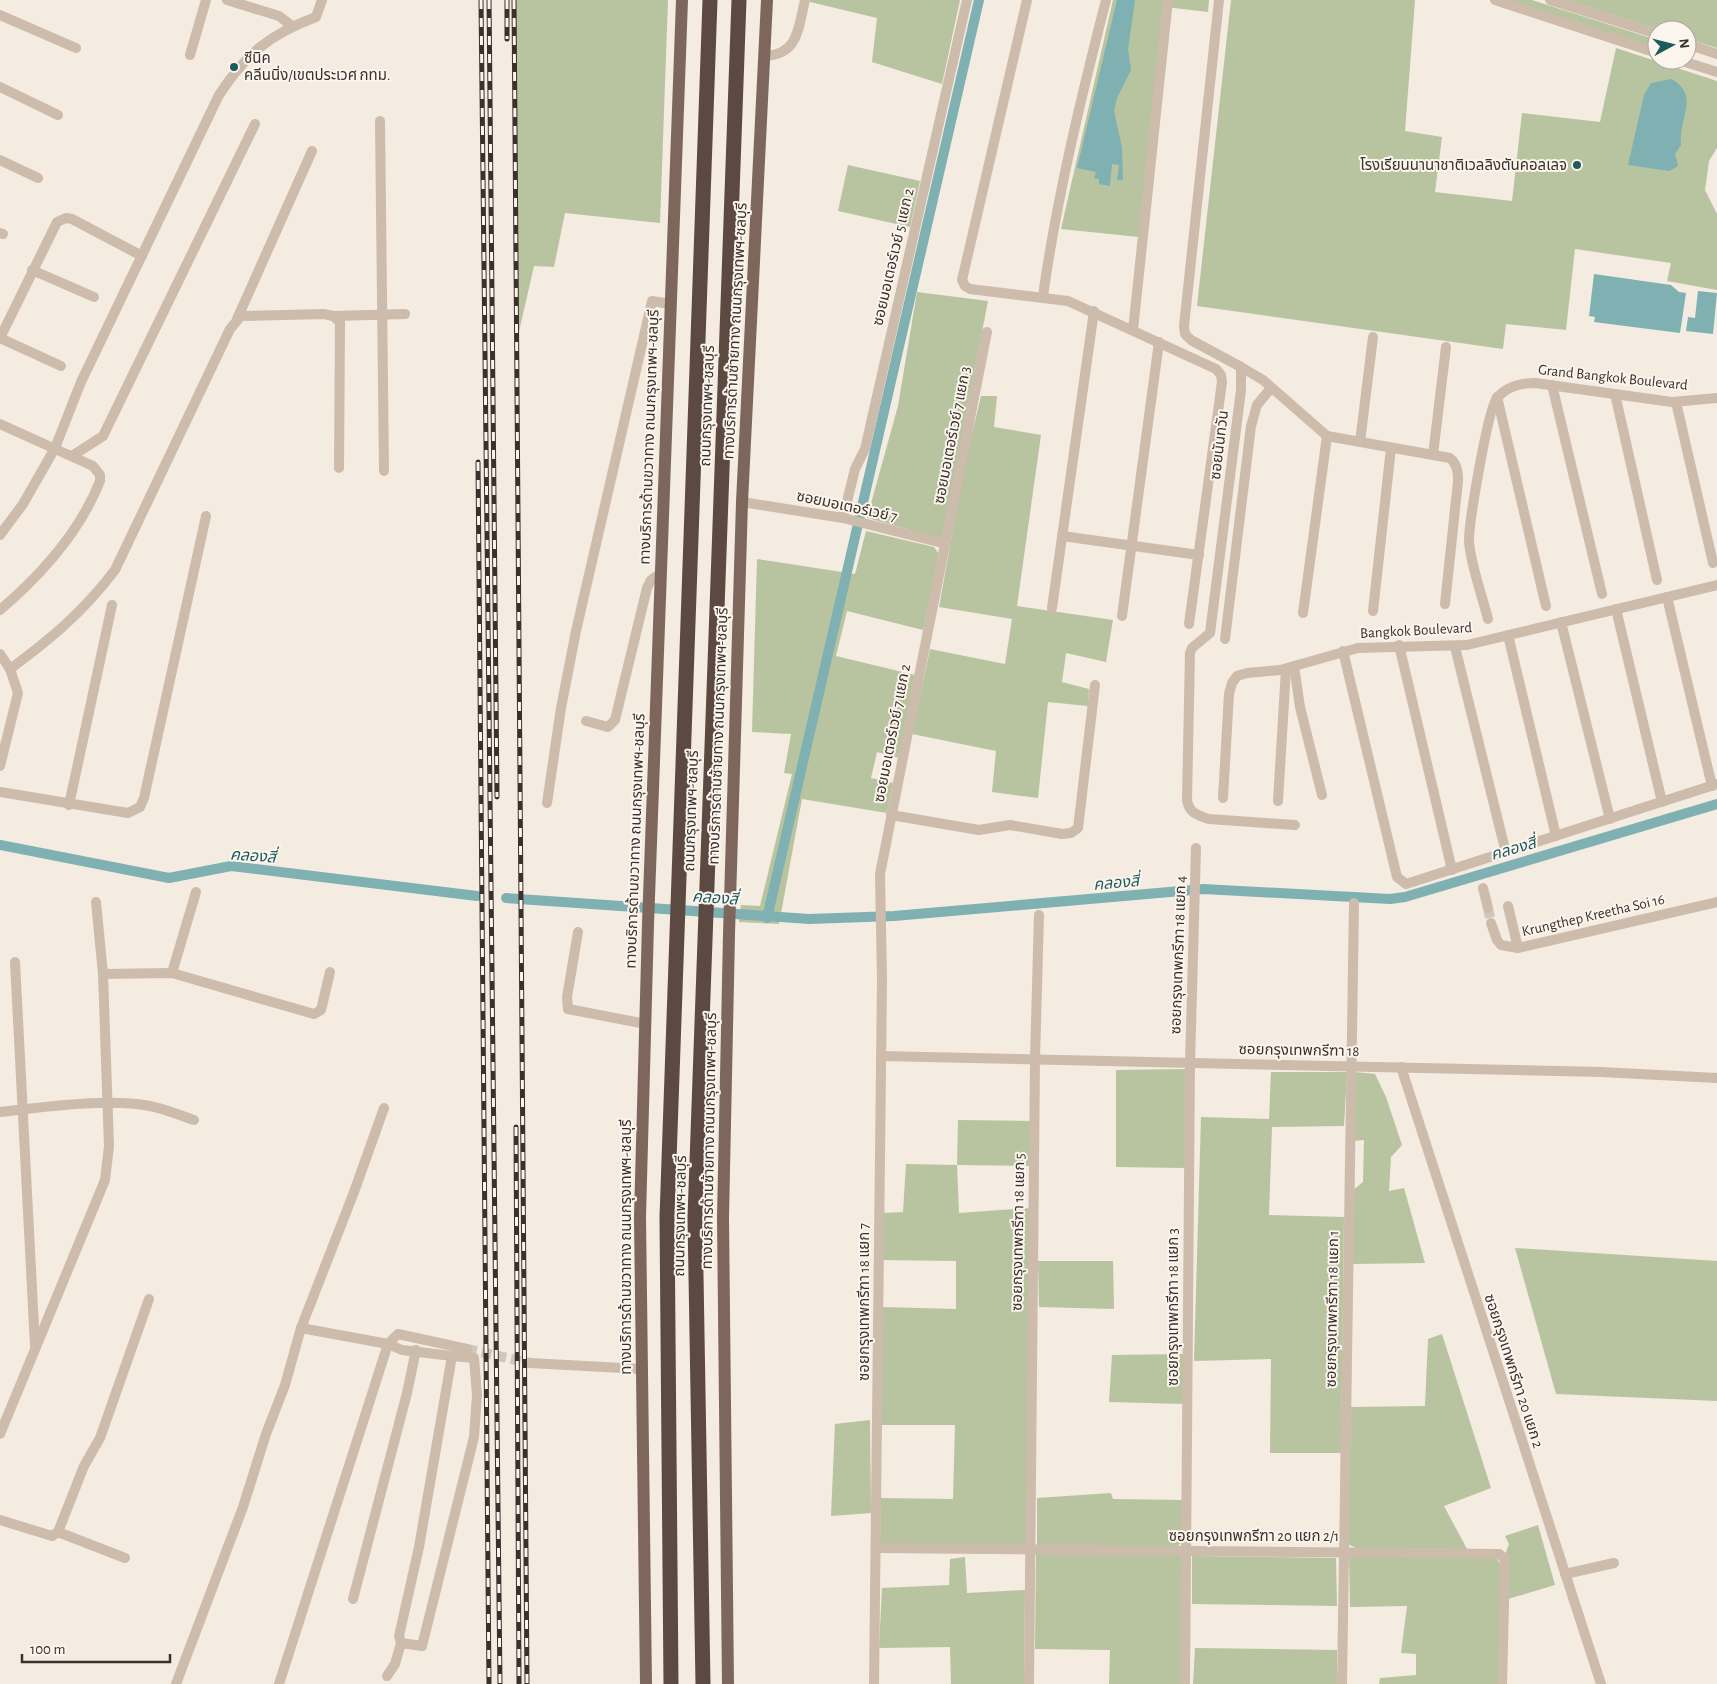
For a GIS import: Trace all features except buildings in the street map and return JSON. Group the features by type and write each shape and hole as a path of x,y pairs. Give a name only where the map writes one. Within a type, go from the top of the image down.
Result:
{"highway":[{"name":"ถนนกรุงเทพฯ-ชลบุรี","path":"671,1684 667,1217 677,883 692,529 710,0"},
{"name":"ถนนกรุงเทพฯ-ชลบุรี","path":"703,1684 696,1217 706,884 739,0"}],"main road":[{"name":"ทางบริการด้านขวาทาง ถนนกรุงเทพฯ-ชลบุรี","path":"646,1684 640,1217 648,924 682,0"},
{"name":"ทางบริการด้านซ้ายทาง ถนนกรุงเทพฯ-ชลบุรี","path":"728,1684 723,1218 728,934 742,502 767,0"}],"street":[{"path":"190,55 206,0"},
{"path":"227,0 279,16 292,26"},
{"path":"0,535 23,504 55,448 80,382 219,95 237,68 270,40 292,26 316,17 322,0"},
{"path":"765,56 781,54 794,42 805,0"},
{"name":"ซอยมอเตอร์เวย์ 5 แยก 2","path":"846,519 855,469 865,449 967,0"},
{"path":"1026,0 962,280 965,286 970,289 1044,296 1068,301 1094,311 1216,369 1221,375 1222,382 1189,624"},
{"path":"1044,296 1052,236 1070,143 1106,0"},
{"path":"1133,330 1168,0"},
{"path":"1219,0 1184,326 1185,334 1191,340 1241,367 1271,388 1327,436 1450,458 1454,462 1458,472 1445,604"},
{"path":"1495,0 1647,50"},
{"path":"1550,0 1647,31"},
{"path":"0,14 76,48"},
{"path":"1697,47 1717,54"},
{"path":"1697,66 1717,72"},
{"path":"0,88 58,115"},
{"path":"380,121 384,471"},
{"path":"72,456 103,436 255,124"},
{"path":"10,669 59,633 97,594 115,570 237,319 312,151"},
{"path":"0,160 38,178"},
{"path":"61,366 0,338 57,222 66,218 78,221 142,256"},
{"path":"32,270 94,297"},
{"path":"547,803 561,708 576,631 611,484 635,366 652,301 670,304"},
{"path":"1052,608 1094,311"},
{"path":"237,319 245,314 333,316 405,314"},
{"path":"333,316 340,322 342,327 339,468"},
{"name":"ซอยมอเตอร์เวย์ 7 แยก 3","path":"946,544 987,332"},
{"path":"1360,442 1373,337"},
{"path":"1122,616 1159,342"},
{"path":"1433,455 1446,347"},
{"name":"ซอยนันทวัน","path":"1241,367 1241,390 1210,633 1192,648 1190,653 1187,800 1188,808 1195,814 1209,820 1295,825"},
{"name":"Grand Bangkok Boulevard","path":"1497,397 1514,386 1523,383 1552,385 1676,402 1717,398"},
{"path":"1552,385 1602,594"},
{"path":"1225,639 1251,426 1257,405 1271,388"},
{"path":"1615,394 1658,580"},
{"path":"1497,397 1546,606"},
{"path":"1488,619 1469,540 1487,425 1491,406 1497,397"},
{"path":"1676,402 1713,563"},
{"path":"0,424 72,456 97,470 100,481 67,540 53,557 0,610"},
{"path":"1303,613 1327,436"},
{"path":"1373,611 1391,448"},
{"name":"ซอยมอเตอร์เวย์ 7","path":"742,502 846,519 946,544"},
{"path":"0,792 128,813 140,807 144,798 206,516"},
{"path":"1062,536 1199,555"},
{"name":"ซอยมอเตอร์เวย์ 7 แยก 2","path":"880,929 880,874 946,544"},
{"path":"586,721 608,727 615,720 647,588 651,580 661,573"},
{"name":"Bangkok Boulevard","path":"1222,798 1229,694 1232,683 1237,676 1290,668 1343,652 1371,646 1455,647 1717,585"},
{"path":"1343,652 1397,877 1406,884 1411,884 1715,785 1667,597"},
{"path":"69,804 112,604"},
{"path":"1616,609 1662,802"},
{"path":"1561,622 1610,819"},
{"path":"1508,635 1556,836"},
{"path":"1399,645 1452,870"},
{"path":"1455,647 1506,853"},
{"path":"0,654 10,669 18,693 0,766"},
{"path":"1290,668 1322,795"},
{"path":"1278,801 1290,668"},
{"path":"891,815 980,830 1010,825 1062,834 1075,832 1078,828 1095,685"},
{"name":"ซอยกรุงเทพกรีฑา 18 แยก 4","path":"1190,1063 1196,848"},
{"path":"1483,888 1488,908"},
{"path":"172,974 196,892"},
{"path":"0,1434 105,1180 109,1146 103,974 96,902"},
{"name":"Krungthep Kreetha Soi 16","path":"1508,906 1518,948 1717,902"},
{"name":"ซอยกรุงเทพกรีฑา 18 แยก 1","path":"1342,1684 1354,903"},
{"name":"ซอยกรุงเทพกรีฑา 18 แยก 5","path":"1029,1684 1035,1059 1039,915"},
{"path":"1491,923 1496,940 1501,945 1518,948"},
{"name":"ซอยกรุงเทพกรีฑา 18 แยก 7","path":"874,1684 881,1056 880,929"},
{"path":"578,932 567,997 568,1009 646,1024"},
{"path":"15,962 35,1348"},
{"path":"103,974 172,974 314,1014 321,1010 330,972"},
{"name":"ซอยกรุงเทพกรีฑา 18","path":"881,1056 1601,1072 1717,1078"},
{"name":"ซอยกรุงเทพกรีฑา 18 แยก 3","path":"1185,1684 1190,1063"},
{"name":"ซอยกรุงเทพกรีฑา 20 แยก 2","path":"1401,1067 1600,1684"},
{"path":"0,1112 107,1104 152,1106 194,1120"},
{"path":"176,1684 243,1507 266,1434 285,1385 301,1328 354,1192 384,1108"},
{"path":"0,1520 42,1534 52,1536 58,1532 84,1466 100,1438 149,1299"},
{"path":"301,1328 388,1344 402,1350 416,1350 474,1358 477,1402 474,1437 422,1646 401,1643"},
{"path":"278,1684 388,1344 398,1334 467,1349"},
{"path":"353,1599 416,1350"},
{"path":"387,1676 395,1664 401,1643 400,1636 419,1547 452,1356"},
{"path":"530,1363 641,1369"},
{"path":"58,1532 125,1558"},
{"name":"ซอยกรุงเทพกรีฑา 20 แยก 2/1","path":"877,1548 1344,1551 1499,1554 1504,1558 1502,1684"},
{"path":"1565,1574 1614,1563"}],"green space":[{"path":"515,0 668,0 660,223 565,213 554,267 534,266 518,336 514,338"},
{"path":"810,0 960,0 942,84 872,62 877,18 810,2"},
{"path":"1113,0 1209,0 1208,12 1165,7 1139,237 1061,229"},
{"path":"1231,0 1415,0 1405,131 1442,137 1435,192 1512,201 1522,113 1600,122 1616,48 1647,58 1647,70 1683,70 1717,81 1717,148 1709,161 1705,190 1717,214 1717,290 1667,281 1671,263 1575,249 1566,330 1506,324 1503,349 1197,306"},
{"path":"1507,0 1532,0 1647,37 1647,46"},
{"path":"1566,0 1717,0 1717,48 1697,42 1697,20 1647,20 1647,26"},
{"path":"848,165 920,181 910,227 838,211"},
{"path":"917,292 988,301 942,539 867,518 898,406"},
{"path":"981,396 997,396 994,427 1041,435 1017,606 1113,620 1106,662 1066,653 1062,682 1089,689 1088,706 1048,702 1038,798 992,792 996,751 912,734 930,649 1005,664 1012,619 939,607 965,462"},
{"path":"866,531 934,547 939,554 923,630 847,611 836,656 915,675 899,758 877,752 871,778 893,783 887,813 802,799 779,924 739,922 741,905 760,906 792,774 784,773 791,734 752,732 757,559 855,574"},
{"path":"1186,1069 1186,1168 1116,1167 1116,1070"},
{"path":"1271,1072 1347,1072 1344,1126 1272,1127 1269,1215 1344,1217 1341,1453 1270,1453 1271,1359 1194,1361 1201,1117 1269,1119"},
{"path":"1354,1072 1375,1074 1386,1097 1402,1145 1391,1157 1389,1191 1404,1188 1425,1263 1351,1264 1352,1191 1363,1182 1364,1140 1353,1141"},
{"path":"958,1120 1033,1121 1032,1166 957,1165"},
{"path":"906,1164 957,1165 959,1213 1030,1208 1028,1545 880,1544 881,1498 953,1499 955,1425 881,1425 882,1307 956,1309 956,1261 881,1260 883,1213 903,1212"},
{"path":"1515,1248 1717,1261 1717,1401 1556,1394"},
{"path":"1038,1261 1113,1261 1114,1309 1039,1307"},
{"path":"1442,1334 1491,1488 1444,1506 1467,1549 1356,1548 1348,1544 1351,1407 1425,1406 1428,1339"},
{"path":"1184,1354 1184,1404 1109,1402 1112,1355"},
{"path":"870,1420 871,1513 831,1516 835,1424"},
{"path":"1111,1493 1113,1499 1183,1500 1183,1540 1177,1547 1037,1545 1037,1498"},
{"path":"1538,1525 1555,1585 1508,1599 1506,1552 1509,1544 1505,1536"},
{"path":"1036,1553 1183,1555 1183,1684 1109,1684 1110,1650 1035,1649"},
{"path":"1192,1556 1336,1558 1337,1606 1192,1604"},
{"path":"1349,1556 1496,1558 1501,1565 1499,1684 1379,1684 1380,1678 1416,1675 1416,1654 1401,1653 1407,1606 1350,1607"},
{"path":"965,1557 967,1593 1025,1590 1024,1684 951,1684 950,1647 879,1648 882,1588 949,1585 950,1559"},
{"path":"1195,1648 1337,1650 1337,1684 1193,1684"}],"water":[{"path":"1117,0 1135,0 1128,50 1131,70 1117,98 1114,111 1122,148 1123,180 1117,180 1119,165 1112,164 1110,186 1099,184 1099,179 1094,178 1096,172 1077,168"},
{"path":"1671,79 1680,85 1685,92 1687,100 1681,145 1675,154 1678,166 1669,171 1628,165 1644,95 1651,83"},
{"path":"1594,274 1671,285 1679,292 1686,293 1680,333 1594,322 1595,317 1589,316"},
{"path":"1698,291 1717,293 1713,334 1686,331 1688,317 1695,318"}],"waterway":[{"path":"767,918 979,0"},
{"name":"คลองสี่","path":"506,898 809,919 894,916 1204,889 1390,899 1405,897 1717,804"},
{"name":"คลองสี่","path":"0,845 169,878 231,866 477,896"}],"tunnel":[{"path":"1488,908 1491,923"},
{"path":"467,1349 530,1363"}],"railway":[{"path":"481,0 500,1684"},
{"path":"489,0 497,797"},
{"path":"507,0 507,39"},
{"path":"514,0 527,1684"},
{"path":"478,462 489,1684"},
{"path":"516,1127 519,1684"}],"place":[{"name":"ซีนิค คลีนนิ่ง/เขตประเวศ กทม.","path":"234,67"},
{"name":"โรงเรียนนานาชาติเวลลิงตันคอลเลจ","path":"1577,165"}]}
